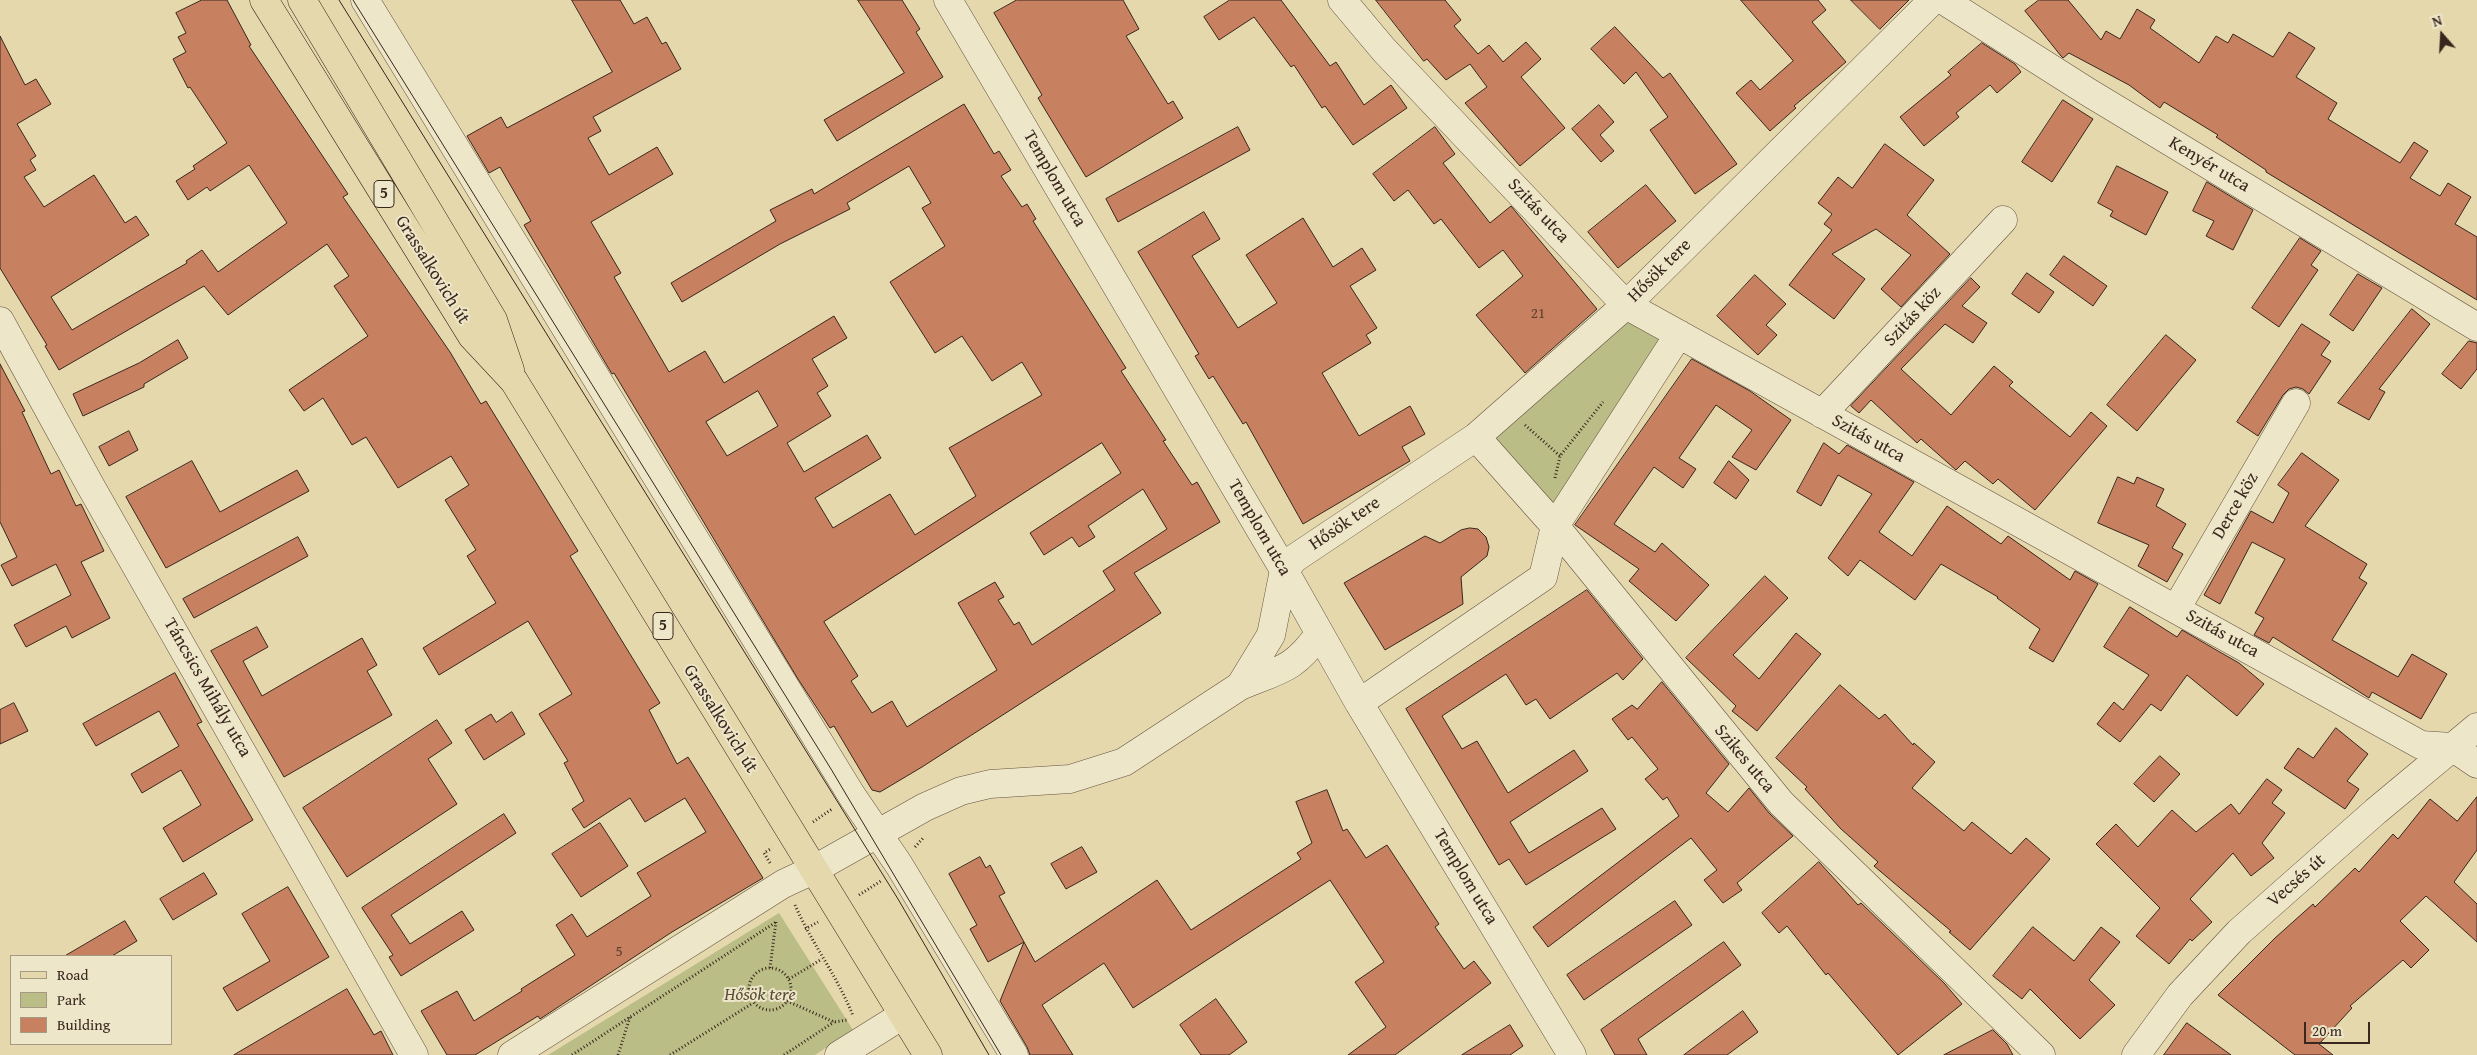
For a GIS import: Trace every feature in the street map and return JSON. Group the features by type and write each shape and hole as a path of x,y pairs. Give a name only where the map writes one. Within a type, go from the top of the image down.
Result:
{"main road":[{"name":"Grassalkovich út","path":"264,0 472,336 514,381 928,1055"},
{"name":"Grassalkovich út","path":"302,0 493,320 514,381"}],"street":[{"path":"365,0 847,788 899,865 1014,1055"},
{"name":"Templom utca","path":"948,0 1284,570 1359,703 1572,1055"},
{"name":"Szitás utca","path":"1342,0 1384,50 1626,304 2421,745 2452,747"},
{"name":"Hősök tere","path":"1284,570 1295,558 1476,437 1626,304 1932,0"},
{"name":"Kenyér utca","path":"1943,0 2088,92 2477,327"},
{"name":"Szitás köz","path":"1822,414 2003,220"},
{"name":"Táncsics Mihály utca","path":"0,321 90,485 414,1055"},
{"path":"1359,703 1543,577 1555,526 1679,334"},
{"name":"Derce köz","path":"2176,609 2296,403"},
{"name":"Szikes utca","path":"1476,437 1555,526 1781,803 2041,1055"},
{"path":"1240,686 1271,635 1284,570"},
{"path":"512,1055 786,889 813,870 925,806 961,791 990,784 1070,779 1124,762 1240,686 1288,667 1298,660 1319,634"},
{"name":"Vecsés út","path":"2136,1055 2180,995 2239,932 2477,727"},
{"path":"2452,747 2477,764"},
{"path":"839,1055 902,1015"}],"path":[{"path":"1524,424 1560,456"},
{"path":"770,968 776,922 786,889"},
{"path":"784,1055 834,1022 855,1020 843,991 822,959 786,889"},
{"path":"572,1055 776,922"},
{"path":"788,979 822,959"},
{"path":"770,968 781,971 788,979 791,990 788,1001 778,1009 764,1010 753,1003 748,988 755,973 770,968"},
{"path":"788,1001 834,1022"},
{"path":"670,1055 753,1003"},
{"path":"618,1055 630,1017"}],"green space":[{"path":"1635,317 1671,338 1555,516 1484,436"},
{"name":"Hősök tere","path":"779,913 853,1030 815,1055 548,1055"}],"building":[{"path":"202,0 227,0 251,45 249,46 348,194 343,197 450,352 481,404 486,401 578,551 570,556 660,703 649,710 677,764 688,757 763,878 672,932 540,1019 538,1016 475,1055 447,1055 421,1011 457,991 474,1021 522,991 521,989 575,955 556,925 572,914 587,937 651,896 637,873 706,832 685,798 645,822 630,798 584,828 572,809 584,801 564,763 568,761 539,714 572,694 528,621 439,675 423,648 496,603 467,556 476,550 445,500 469,485 451,456 398,488 366,437 352,445 323,398 304,411 289,390 368,336 334,286 349,276 327,244 228,315 204,286 59,370 45,346 47,345 0,268 0,36 25,85 36,79 51,104 17,124 36,156 30,160 36,170 24,177 44,207 94,175 125,223 136,216 149,235 51,297 72,330 187,263 186,261 202,250 218,272 287,223 249,165 210,191 207,187 188,200 176,181 195,169 193,166 227,143 190,87 188,88 173,59 186,52 178,37 186,33 176,13"},
{"path":"572,0 620,0 634,24 647,17 662,44 666,42 681,69 593,117 601,131 588,138 609,175 657,147 673,174 591,222 621,273 614,277 669,372 705,351 724,383 834,316 847,338 812,359 828,386 817,393 831,416 787,443 804,472 867,435 881,458 815,498 833,528 890,494 915,535 976,496 949,448 1042,395 1022,362 992,381 962,336 935,353 890,282 945,246 922,208 931,203 909,166 847,203 850,209 780,244 682,302 671,283 776,221 770,210 812,189 814,194 964,104 994,154 999,151 1011,170 1001,176 1022,207 1027,204 1036,219 1033,221 1126,368 1121,371 1166,440 1163,441 1192,485 1197,482 1220,522 1134,573 1161,613 922,767 880,792 872,790 834,726 830,728 798,679 614,373 612,374 524,225 531,221 500,167 489,173 467,136 501,117 507,128 612,72","holes":["758,391 778,426 727,456 706,422","1102,443 1121,473 1030,533 1044,555 1072,537 1079,547 1095,537 1088,526 1143,489 1167,529 1103,571 1115,590 1032,645 1019,622 1014,625 998,600 1004,597 995,582 958,603 997,670 907,727 892,701 872,713 851,681 858,676 824,622"]},
{"path":"858,0 902,0 920,29 916,32 943,77 837,141 824,120 904,73"},
{"path":"1017,0 1123,0 1139,29 1126,36 1168,104 1173,101 1183,118 1086,177 1038,98 1042,95 994,13"},
{"path":"1230,0 1281,0 1330,66 1336,62 1364,105 1391,85 1407,108 1353,145 1325,106 1322,108 1294,65 1291,67 1254,17 1219,40 1204,17"},
{"path":"1376,0 1445,0 1461,20 1454,26 1478,54 1489,45 1503,62 1526,42 1541,59 1521,77 1565,128 1520,166 1465,103 1487,87 1470,64 1446,80 1427,59 1424,61"},
{"path":"1741,0 1818,0 1826,10 1812,22 1846,62 1794,106 1796,108 1770,131 1736,93 1751,80 1760,90 1793,61"},
{"path":"1851,0 1909,0 1880,29"},
{"path":"2039,0 2068,0 2101,40 2106,31 2120,39 2137,9 2155,20 2150,28 2199,63 2216,36 2228,43 2233,34 2273,57 2289,32 2315,48 2296,77 2337,103 2328,119 2400,163 2414,142 2428,151 2410,178 2440,196 2448,183 2471,197 2455,224 2477,237 2477,300 2266,172 2266,170 2216,137 2218,135 2164,102 2160,108 2129,85 2069,53 2063,58 2025,11"},
{"path":"1615,27 1663,78 1670,73 1737,164 1695,194 1650,130 1668,117 1636,72 1624,84 1591,49"},
{"path":"1982,43 2015,64 2021,72 1997,93 1990,85 1956,113 1959,117 1924,146 1900,117 1951,75 1948,72"},
{"path":"2063,100 2093,119 2052,182 2022,162"},
{"path":"1599,105 1614,122 1600,135 1614,151 1601,162 1572,129"},
{"path":"1238,127 1250,150 1118,222 1106,199"},
{"path":"1435,127 1455,154 1443,163 1490,223 1511,206 1597,309 1525,373 1476,315 1523,276 1503,250 1479,268 1441,219 1434,224 1408,190 1394,201 1373,174"},
{"path":"1885,144 1934,180 1907,215 1950,254 1901,307 1881,289 1911,255 1876,229 1832,254 1865,279 1834,319 1789,285 1832,230 1824,224 1832,214 1818,203 1838,177 1852,188"},
{"path":"2117,166 2168,192 2146,235 2110,216 2113,211 2098,203"},
{"path":"2207,182 2253,210 2233,250 2206,236 2214,221 2193,211"},
{"path":"1646,185 1676,221 1618,268 1588,232"},
{"path":"1204,212 1220,239 1192,256 1238,328 1277,303 1246,255 1303,218 1333,267 1362,248 1376,270 1350,286 1377,328 1366,335 1371,343 1322,373 1359,436 1410,406 1425,434 1402,447 1410,461 1303,524 1246,422 1243,424 1213,376 1209,379 1195,356 1199,354 1138,252"},
{"path":"2300,238 2321,251 2311,265 2318,270 2279,327 2252,308"},
{"path":"2064,256 2107,286 2093,306 2050,275"},
{"path":"2027,273 2054,292 2039,313 2012,294"},
{"path":"2358,274 2382,288 2353,331 2330,315"},
{"path":"1755,275 1786,304 1766,325 1777,335 1758,355 1717,316"},
{"path":"1971,278 1980,287 1962,306 1987,323 1973,343 1945,324 1901,369 1951,415 1994,366 2013,382 2009,386 2070,437 2091,412 2107,426 2035,510 1998,479 1993,484 1965,461 1956,470 1921,439 1917,443 1871,400 1859,413 1851,406"},
{"path":"2412,309 2430,324 2379,389 2385,392 2369,420 2338,403"},
{"path":"2302,324 2330,342 2321,355 2331,361 2309,394 2303,389 2296,387 2289,389 2283,395 2258,436 2237,422"},
{"path":"2166,335 2196,360 2137,431 2107,405"},
{"path":"178,340 188,358 144,384 144,387 83,416 73,394 139,363"},
{"path":"2469,341 2477,343 2477,369 2461,389 2442,374"},
{"path":"1692,359 1750,391 1791,420 1756,470 1732,457 1752,430 1716,405 1679,458 1696,469 1683,488 1654,467 1614,524 1655,552 1662,543 1709,585 1676,621 1629,581 1639,569 1575,525"},
{"path":"0,364 25,411 22,412 51,474 59,470 76,506 81,504 104,551 81,562 110,618 72,638 66,626 26,647 14,625 71,595 56,564 12,586 1,565 17,557 0,522"},
{"path":"129,431 138,450 109,466 99,447"},
{"path":"1824,443 1839,454 1847,445 1914,482 1879,532 1912,556 1947,506 2001,544 2008,536 2070,580 2075,571 2098,584 2053,662 2029,648 2040,629 1998,597 1941,564 1915,600 1860,560 1848,576 1828,558 1872,494 1838,475 1821,506 1797,492"},
{"path":"2302,453 2339,480 2305,526 2367,564 2359,578 2367,583 2332,640 2398,677 2412,654 2447,674 2421,719 2372,692 2369,698 2273,637 2269,643 2254,635 2264,618 2255,613 2285,559 2252,542 2220,604 2204,595 2251,511 2273,523 2289,493 2278,485"},
{"path":"192,461 220,512 297,470 309,491 166,568 126,497"},
{"path":"1729,461 1749,480 1736,499 1714,483"},
{"path":"2118,477 2134,484 2137,477 2164,489 2156,506 2186,524 2172,548 2183,554 2167,582 2138,566 2149,545 2098,523"},
{"path":"1478,529 1486,537 1489,547 1487,556 1461,577 1463,604 1385,650 1344,583 1425,536 1440,543 1461,530"},
{"path":"298,537 308,556 194,618 183,599"},
{"path":"1765,576 1788,598 1733,655 1759,679 1796,633 1821,654 1757,731 1732,711 1736,706 1686,658"},
{"path":"1587,590 1643,659 1623,680 1617,673 1550,719 1536,699 1526,705 1506,674 1442,716 1462,749 1477,741 1508,793 1574,750 1588,771 1510,822 1529,853 1602,808 1616,829 1526,885 1509,859 1499,865 1406,709"},
{"path":"2130,607 2177,637 2182,630 2239,663 2264,684 2237,716 2187,675 2161,711 2151,704 2120,742 2097,724 2114,702 2123,710 2149,675 2104,647"},
{"path":"257,627 268,647 243,661 262,696 362,638 377,665 367,671 392,715 284,777 211,651"},
{"path":"175,673 202,722 197,724 253,820 183,862 163,828 201,805 181,770 142,793 131,774 179,746 159,711 96,746 83,724"},
{"path":"1662,682 1729,764 1706,793 1728,812 1749,788 1769,813 1793,836 1737,883 1742,890 1723,903 1704,880 1717,870 1691,838 1548,947 1533,927 1679,816 1667,797 1663,800 1645,779 1658,769 1632,737 1628,740 1612,719 1632,705 1637,709"},
{"path":"1840,685 1879,719 1885,714 1913,745 1914,743 1935,762 1912,788 1964,831 1972,822 2011,854 2026,838 2050,859 1970,950 1949,932 1951,931 1874,866 1878,862 1840,828 1805,789 1807,787 1776,758"},
{"path":"14,703 28,731 0,744 0,710"},
{"path":"512,712 525,734 484,760 465,730 491,714 496,722"},
{"path":"437,720 452,743 428,759 457,804 347,877 303,808"},
{"path":"2336,728 2368,754 2347,781 2359,789 2345,809 2284,768 2298,748 2313,758"},
{"path":"2160,756 2180,774 2154,802 2134,784"},
{"path":"2267,779 2282,790 2272,803 2285,813 2262,843 2274,858 2251,876 2233,853 2190,899 2212,922 2192,941 2190,939 2169,964 2136,936 2160,908 2096,844 2116,824 2138,847 2172,810 2196,832 2231,804 2239,814"},
{"path":"1327,790 1343,831 1347,829 1366,858 1387,845 1439,924 1435,927 1464,969 1474,961 1491,983 1395,1055 1348,1055 1386,1027 1355,982 1384,962 1330,880 1133,1008 1104,963 1042,1005 1073,1055 1030,1055 1000,1001 1024,942 1035,962 1157,880 1191,930 1301,859 1297,853 1312,843 1296,802"},
{"path":"2477,797 2477,850 2454,882 2477,904 2477,942 2426,896 2400,921 2429,950 2411,968 2403,960 2350,1006 2352,1008 2319,1044 2333,1055 2295,1055 2218,995 2275,938 2313,904 2315,907 2355,868 2359,872 2393,834 2398,839 2430,799 2457,821"},
{"path":"504,814 516,833 391,915 410,944 462,911 474,930 401,976 389,957 393,955 362,908"},
{"path":"600,823 628,866 581,897 552,854"},
{"path":"1082,847 1097,872 1066,889 1051,864"},
{"path":"980,857 986,868 990,865 1005,893 999,896 1024,942 988,962 970,929 977,925 949,874"},
{"path":"1819,862 1858,905 1861,903 1945,984 1962,1004 1898,1055 1828,973 1826,975 1787,926 1779,933 1762,913"},
{"path":"204,873 217,894 173,920 160,899"},
{"path":"288,887 329,957 237,1011 223,988 270,961 242,914"},
{"path":"1675,901 1692,925 1584,1000 1567,975"},
{"path":"125,921 137,941 114,955 67,955"},
{"path":"2033,927 2074,961 2101,927 2120,942 2089,980 2115,1005 2080,1039 2030,989 2022,999 1993,976"},
{"path":"1724,942 1741,965 1638,1039 1647,1055 1615,1055 1601,1030"},
{"path":"347,989 374,1035 381,1031 393,1055 234,1055"},
{"path":"1216,999 1247,1042 1229,1055 1201,1055 1180,1025"},
{"path":"1743,1011 1758,1032 1727,1055 1684,1055"},
{"path":"2187,1023 2231,1055 2164,1055"},
{"path":"1510,1025 1523,1046 1510,1055 1462,1055"},
{"path":"1993,1030 2007,1044 2013,1055 1944,1055"}],"tram line":[{"path":"339,0 898,899 989,1055"},
{"path":"353,0 831,769 1001,1055"}]}
